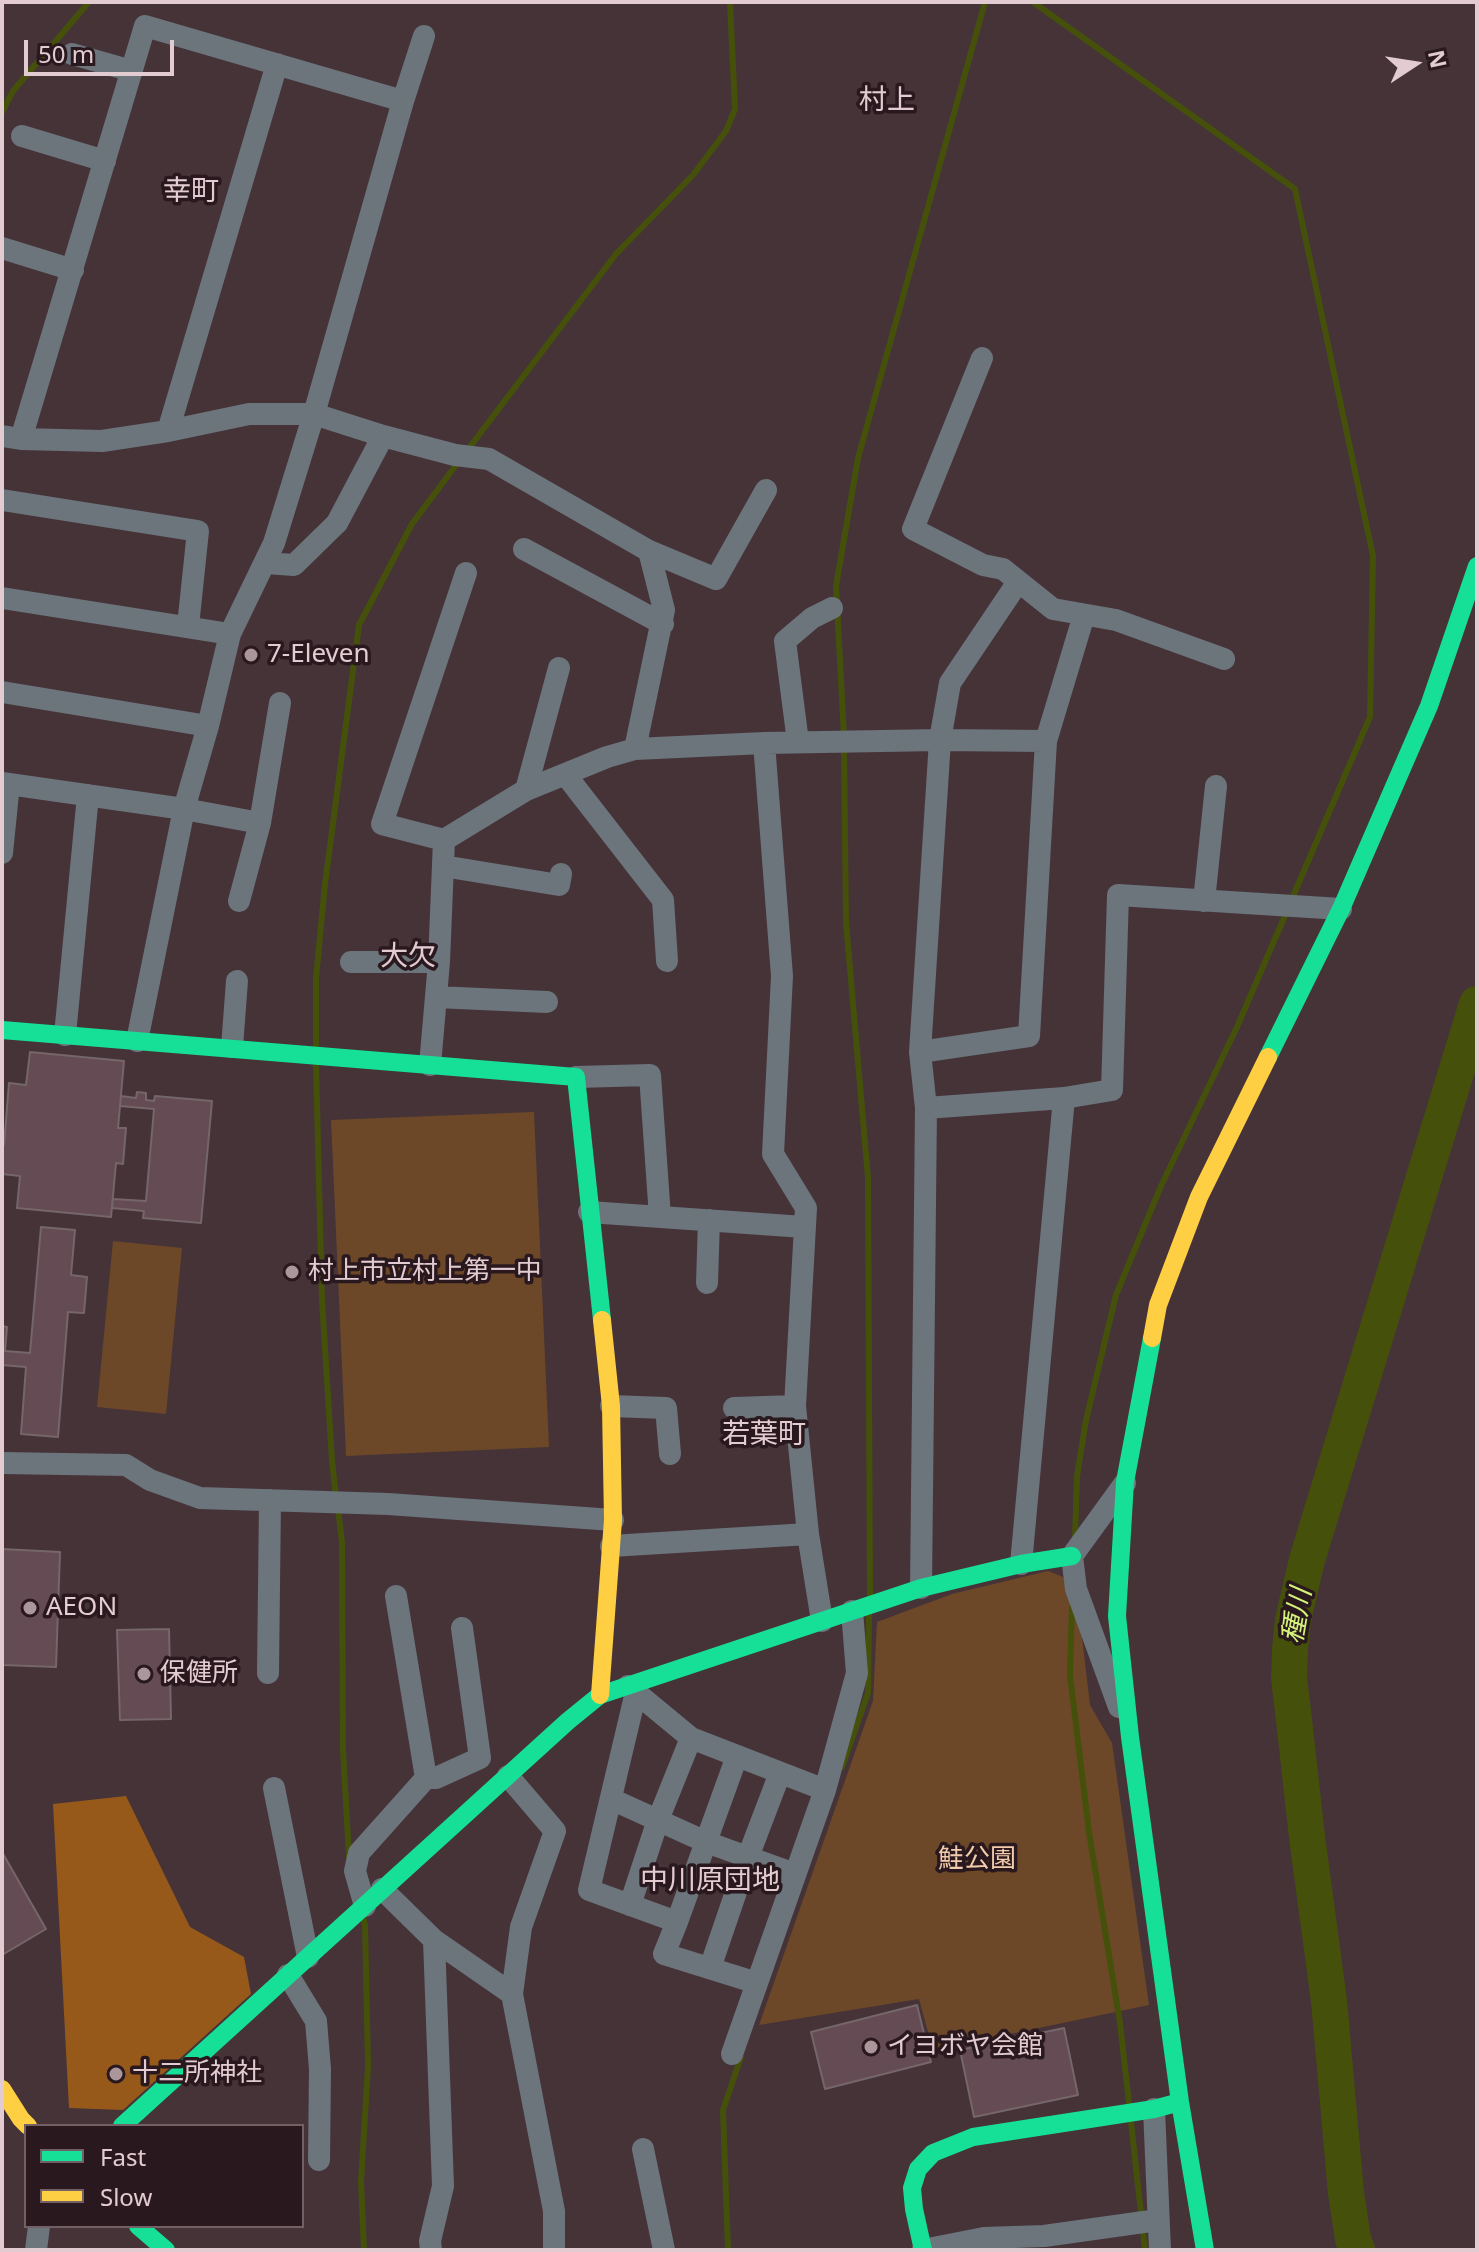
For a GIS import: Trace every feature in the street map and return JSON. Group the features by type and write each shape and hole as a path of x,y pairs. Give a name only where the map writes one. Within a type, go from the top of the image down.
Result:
{"street":[{"path":"403,101 145,26 73,270 11,437 102,441 249,414 314,414 455,455 489,459 649,551 716,579 766,490"},
{"path":"137,1041 184,809 230,634 266,563 314,414 424,36"},
{"path":"72,54 132,71"},
{"path":"168,431 277,64"},
{"path":"22,136 105,161"},
{"path":"2,248 73,270"},
{"path":"982,358 913,529 983,565 1003,569 1053,609 1116,620 1224,659"},
{"path":"266,563 294,565 337,523 383,436"},
{"path":"2,500 198,531 188,626"},
{"path":"524,549 663,624"},
{"path":"635,749 664,610 649,551"},
{"path":"1205,2250 1180,2102 1130,1737 1117,1616 1125,1482 1158,1305 1194,1211 1341,909 1429,706 1477,566"},
{"path":"466,573 382,824 444,840 526,790 635,749 798,742 1046,741"},
{"path":"921,1588 926,1108 920,1052 940,740 950,683 1018,582"},
{"path":"2,598 230,634"},
{"path":"798,742 785,641 812,618 832,608"},
{"path":"920,1052 1029,1036 1046,741 1084,615"},
{"path":"526,790 559,668"},
{"path":"2,692 208,726"},
{"path":"239,901 260,823 280,703"},
{"path":"764,743 782,976 773,1154 806,1208 795,1406 808,1534 822,1621"},
{"path":"565,774 663,900 667,961"},
{"path":"2,853 5,783 260,823"},
{"path":"1204,901 1216,786"},
{"path":"65,1035 88,795"},
{"path":"430,1065 439,962 444,840"},
{"path":"443,866 559,885 561,874"},
{"path":"926,1108 1064,1098 1112,1090 1118,895 1341,909"},
{"path":"351,962 439,962"},
{"path":"232,1047 237,981"},
{"path":"436,997 547,1002"},
{"path":"2,1030 576,1077 650,1075 660,1217"},
{"path":"576,1077 611,1406 613,1520 600,1695"},
{"path":"1021,1564 1064,1098"},
{"path":"589,1212 804,1227"},
{"path":"707,1283 709,1220"},
{"path":"611,1406 666,1408 670,1454"},
{"path":"734,1408 795,1406"},
{"path":"2,1463 126,1465 150,1480 200,1498 388,1504 613,1520"},
{"path":"1125,1482 1072,1556 1076,1589 1130,1737"},
{"path":"268,1673 270,1500"},
{"path":"611,1546 808,1534"},
{"path":"124,2124 600,1695 632,1689 921,1588 1021,1564 1072,1556"},
{"path":"396,1596 426,1778"},
{"path":"732,2054 825,1790 857,1673 852,1611"},
{"path":"365,1906 355,1871 359,1853 426,1778 436,1778 480,1758 462,1628"},
{"path":"632,1689 691,1738 825,1790"},
{"path":"632,1689 611,1799 589,1890 677,1922"},
{"path":"630,1905 658,1820 691,1738"},
{"path":"737,1756 664,1954 757,1983"},
{"path":"710,1968 780,1773"},
{"path":"508,1776 555,1831 521,1927 512,1994 554,2211 554,2250"},
{"path":"274,1788 308,1957"},
{"path":"611,1799 706,1842 795,1874"},
{"path":"382,1889 434,1940 512,1994"},
{"path":"431,2250 430,2241 443,2186 434,1940"},
{"path":"288,1975 316,2021 320,2069 319,2160"},
{"path":"2,2089 26,2124"},
{"path":"1158,2220 1044,2236 984,2238 923,2250 912,2188 918,2169 933,2153 973,2137 1154,2109 1180,2102"},
{"path":"1154,2109 1160,2250"},
{"path":"643,2149 664,2250"},
{"path":"36,2250 39,2228"},
{"path":"140,2228 166,2250"}],"green space":[{"path":"534,1112 549,1447 346,1456 331,1120"},
{"path":"113,1241 182,1248 166,1414 97,1407"},
{"name":"鮭公園","path":"1048,1571 1063,1577 1079,1612 1090,1705 1112,1743 1149,2005 933,2050 919,1999 759,2025 873,1701 877,1622 952,1594"}],"shaded area":[{"path":"126,1796 190,1927 244,1957 251,1994 123,2110 69,2108 53,1804"}],"building":[{"path":"30,1052 124,1061 118,1128 126,1128 123,1164 116,1163 111,1217 17,1208 20,1176 2,1174 2,1144 9,1083 26,1085"},
{"path":"137,1092 146,1093 146,1100 154,1101 155,1096 212,1101 201,1223 143,1218 144,1211 112,1208 113,1199 146,1201 154,1109 120,1106 121,1096 136,1098"},
{"path":"41,1227 75,1230 71,1275 87,1277 84,1313 68,1312 58,1437 21,1434 26,1367 2,1365 2,1326 7,1327 5,1351 30,1353"},
{"name":"AEON","path":"2,1549 60,1552 56,1667 2,1665"},
{"name":"保健所","path":"169,1629 171,1719 120,1720 117,1630"},
{"path":"2,1852 46,1929 2,1955"},
{"name":"イヨボヤ会館","path":"917,2005 931,2062 825,2089 811,2032"},
{"path":"1064,2028 1078,2095 974,2117 960,2050"}],"waterway":[{"path":"2,112 13,91 89,2"},
{"path":"466,452 616,254 693,175 726,131 735,109 730,2"},
{"path":"844,736 836,586 858,458 985,2"},
{"path":"1033,2 1295,189 1373,556 1370,717 1291,901"},
{"path":"316,1046 316,978 325,884 359,625 412,524 459,461"},
{"path":"844,747 846,922 868,1178 870,1595"},
{"path":"1075,1539 1077,1476 1086,1420 1116,1295 1161,1186 1237,1027 1287,911"},
{"name":"種川","path":"1357,2250 1346,2193 1329,2001 1289,1678 1290,1649 1293,1620 1307,1560 1477,1004"},
{"path":"316,1065 322,1300 336,1497"},
{"path":"338,1509 342,1542 343,1750 349,1857"},
{"path":"1072,1607 1070,1675 1089,1832 1120,2023 1129,2103"},
{"path":"842,1767 868,1693 869,1614"},
{"path":"363,1918 368,2066 361,2182 364,2250"},
{"path":"728,2250 723,2110 741,2057"},
{"path":"1131,2122 1145,2250"}],"traffic: fast":[{"path":"1268,1057 1341,909 1429,706 1477,566"},
{"path":"2,1030 576,1077 602,1320"},
{"path":"1152,1338 1125,1482 1117,1616 1130,1737 1180,2102 1205,2250"},
{"path":"124,2124 600,1695 921,1588 1021,1564 1072,1556"},
{"path":"923,2250 912,2188 918,2169 933,2153 973,2137 1154,2109 1180,2102"},
{"path":"140,2228 166,2250"}],"traffic: slow":[{"path":"1152,1338 1158,1305 1199,1197 1268,1057"},
{"path":"600,1695 613,1520 611,1406 602,1320"},
{"path":"2,2089 26,2124"}],"place":[{"name":"7-Eleven","path":"251,655"},
{"name":"村上市立村上第一中","path":"292,1272"},
{"name":"AEON","path":"30,1608"},
{"name":"保健所","path":"144,1674"},
{"name":"イヨボヤ会館","path":"871,2047"},
{"name":"十二所神社","path":"116,2074"}],"district":[{"name":"村上","path":"887,101"},
{"name":"幸町","path":"191,192"},
{"name":"大欠","path":"408,957"},
{"name":"若葉町","path":"764,1435"},
{"name":"中川原団地","path":"710,1881"}]}
